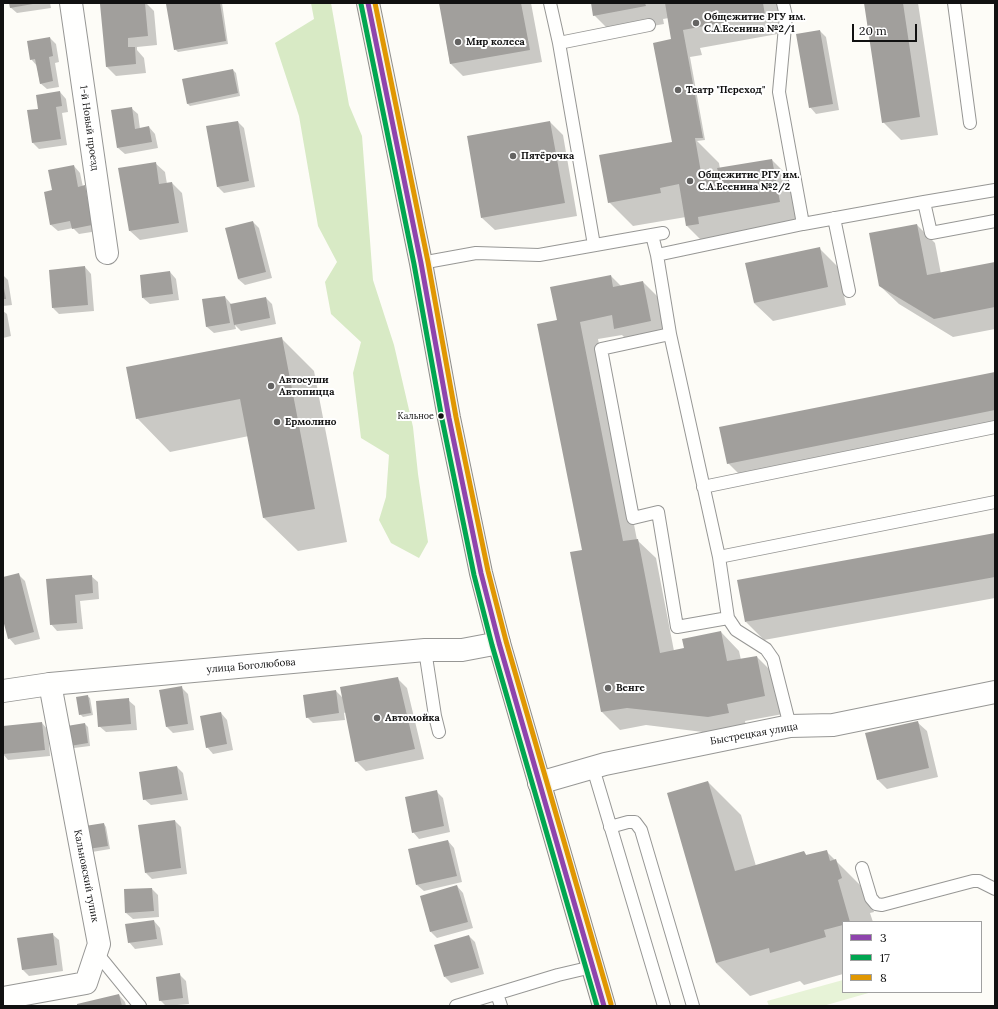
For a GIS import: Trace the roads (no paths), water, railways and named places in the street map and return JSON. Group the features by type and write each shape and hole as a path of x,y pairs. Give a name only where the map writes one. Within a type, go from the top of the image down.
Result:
{"main road":[{"path":"368,3 421,263 481,573 498,643 604,1006"}],"street":[{"name":"1-й Новый проезд","path":"71,3 107,253"},
{"name":"улица Боголюбова","path":"3,691 50,684 425,650 462,650 498,643"},
{"name":"Кальновский тупик","path":"3,998 86,983 99,944 50,684"},
{"name":"Быстрецкая улица","path":"539,783 593,768 790,726 834,725 995,692"}],"lane":[{"path":"550,3 559,43 594,245"},
{"path":"783,3 786,16 779,92 803,224"},
{"path":"954,3 970,124"},
{"path":"559,43 648,25"},
{"path":"657,255 834,218 995,190"},
{"path":"924,202 931,234 995,221"},
{"path":"834,218 849,291"},
{"path":"421,263 476,253 539,255 658,234 657,255 670,334 719,557 728,618 736,630 766,649 774,660 790,726"},
{"path":"670,334 601,349 633,518 658,512 677,627 728,618"},
{"path":"703,486 995,427"},
{"path":"719,557 995,502"},
{"path":"425,650 435,716 439,732"},
{"path":"593,768 664,1006"},
{"path":"610,827 628,822 636,822 641,830 693,1006"},
{"path":"862,868 871,898 876,904 882,905 973,881 979,881 995,889"},
{"path":"96,952 140,1006"},
{"path":"456,1006 558,975 592,967"},
{"path":"497,994 501,1006"}],"place":[{"name":"Общежитие РГУ им. С.А.Есенина №2/1","path":"696,23"},
{"name":"Мир колеса","path":"458,42"},
{"name":"Театр \"Переход\"","path":"678,90"},
{"name":"Пятёрочка","path":"513,156"},
{"name":"Общежитие РГУ им. С.А.Есенина №2/2","path":"690,181"},
{"name":"Автосуши Автопицца","path":"271,386"},
{"name":"Кальное","path":"441,416"},
{"name":"Ермолино","path":"277,422"},
{"name":"Венге","path":"608,688"},
{"name":"Автомойка","path":"377,718"}]}
